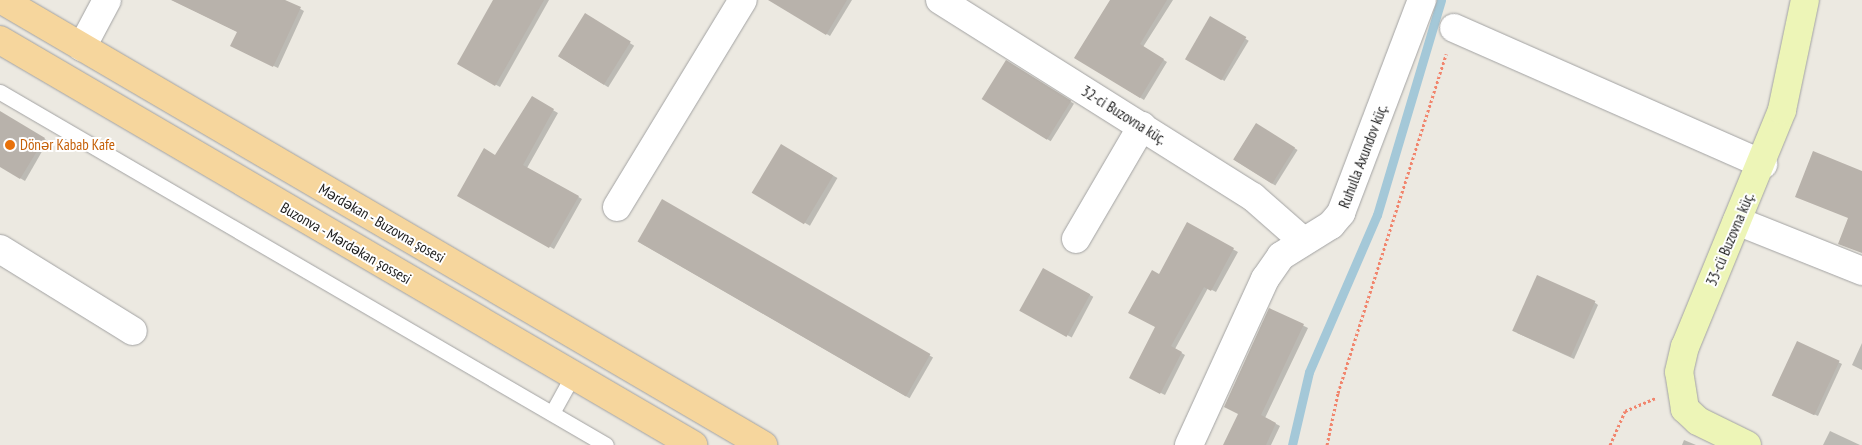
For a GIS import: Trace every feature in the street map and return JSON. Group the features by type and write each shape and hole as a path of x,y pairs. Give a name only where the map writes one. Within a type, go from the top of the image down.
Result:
{"main road":[{"name":"Mərdəkan - Buzovna şosesi","path":"2,0 763,445"},
{"name":"Buzonva - Mərdəkan şossesi","path":"0,40 693,445"}],"street":[{"path":"82,47 107,0"},
{"path":"617,206 743,0"},
{"name":"32-ci Buzovna küç.","path":"940,0 1253,197 1302,240"},
{"name":"Ruhulla Axundov küç.","path":"1189,445 1265,279 1281,256 1302,240 1332,226 1341,213 1422,0"},
{"name":"33-cü Buzovna küç.","path":"1680,392 1685,347 1763,164 1782,110 1804,0"},
{"path":"1454,28 1763,164"},
{"path":"1076,239 1142,126"},
{"path":"1738,222 1862,271"},
{"path":"0,249 133,331"},
{"path":"1680,392 1685,409 1698,421 1747,445"}],"lane":[{"path":"0,92 606,445"},
{"path":"552,413 573,375"}],"path":[{"path":"1327,445 1338,393 1454,28"},
{"path":"1610,445 1625,411 1641,400 1680,392"}],"building":[{"path":"171,0 285,0 301,7 273,67 230,46 237,32"},
{"path":"493,0 544,0 495,86 457,64"},
{"path":"768,0 847,0 826,35"},
{"path":"1110,0 1167,0 1140,44 1164,59 1140,98 1074,58"},
{"path":"585,13 631,42 604,85 558,56"},
{"path":"1210,16 1246,37 1221,80 1185,59"},
{"path":"1006,60 1071,101 1047,140 982,99"},
{"path":"532,96 554,109 523,165 579,196 549,248 457,196 484,148 495,155"},
{"path":"0,111 45,138 20,179 0,167"},
{"path":"1256,123 1295,147 1272,184 1233,159"},
{"path":"781,144 833,175 804,224 752,193"},
{"path":"1813,151 1862,171 1862,253 1838,244 1848,218 1795,197"},
{"path":"662,199 930,354 906,396 638,241"},
{"path":"1187,222 1234,248 1211,291 1204,287 1171,346 1182,352 1160,394 1129,378 1155,327 1128,313 1152,270 1159,274"},
{"path":"1043,268 1090,294 1066,337 1019,311"},
{"path":"1537,275 1595,301 1571,357 1512,331"},
{"path":"1269,308 1304,324 1261,415 1276,423 1266,445 1223,445 1238,414 1224,407"},
{"path":"1797,341 1840,361 1814,415 1772,395"}],"waterway":[{"path":"1292,445 1309,372 1377,215 1441,0"}],"place":[{"name":"Dönər Kabab Kafe","path":"10,145"}]}
